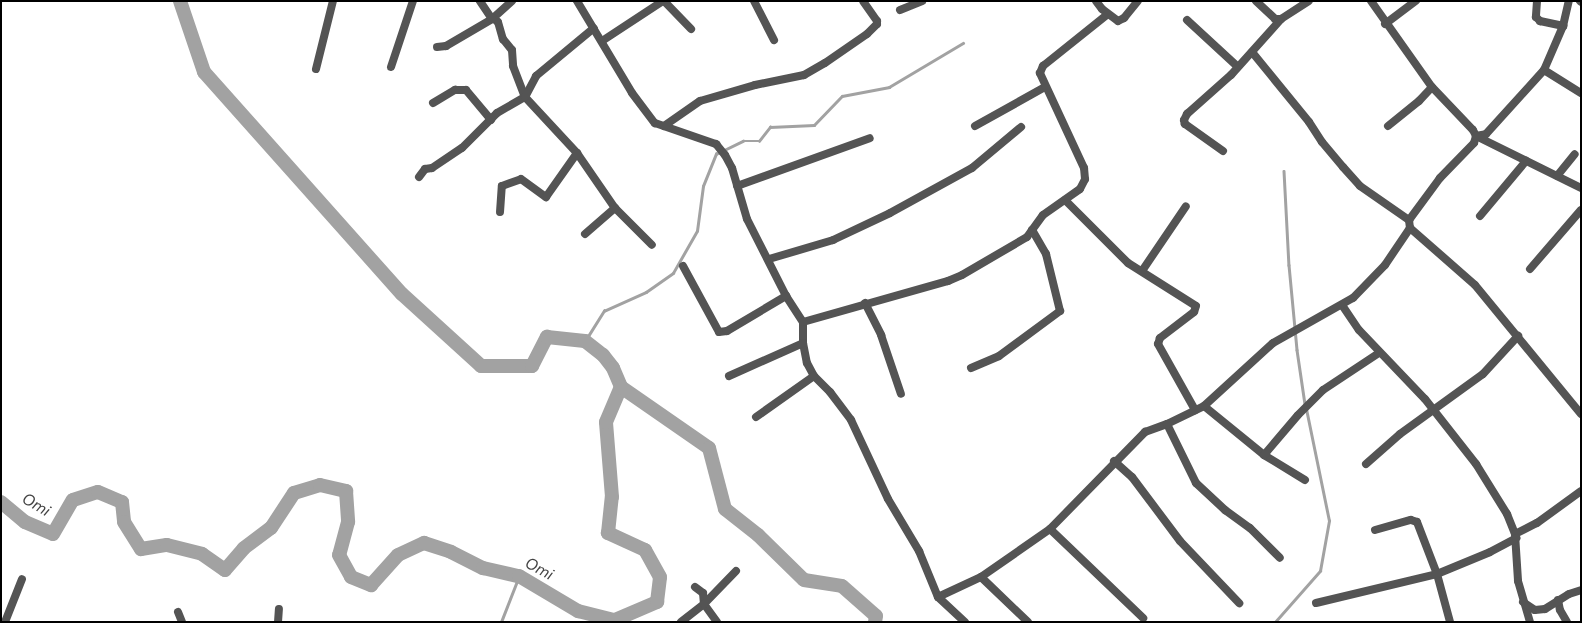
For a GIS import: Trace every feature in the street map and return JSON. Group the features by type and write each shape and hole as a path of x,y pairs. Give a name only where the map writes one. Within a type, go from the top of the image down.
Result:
{"street":[{"path":"316,69 333,1"},
{"path":"391,67 413,1"},
{"path":"437,47 446,46 492,19 480,1"},
{"path":"512,1 493,18 498,22 503,39 512,50 513,66 525,97 577,153 615,208 652,246"},
{"path":"577,1 643,110 655,123 716,144 732,168 747,218 786,296 803,322 803,343 807,363 814,376 830,392 851,420 888,499 919,551 938,596 965,622"},
{"path":"602,41 664,1 691,29"},
{"path":"754,1 774,40"},
{"path":"664,126 700,101 754,85 804,75 825,63 867,34 877,24 877,21 863,1"},
{"path":"900,10 922,1"},
{"path":"1096,1 1108,14 1118,21 1122,20 1138,1"},
{"path":"1256,1 1275,19 1282,19"},
{"path":"1223,151 1185,124 1184,120 1187,114 1238,67 1282,19 1309,1"},
{"path":"1371,1 1385,24 1432,87 1473,130 1476,136 1581,188"},
{"path":"1385,24 1416,1"},
{"path":"1536,1 1536,17 1540,21 1563,26"},
{"path":"1476,136 1486,134 1544,70 1563,26 1569,1"},
{"path":"803,322 865,303 948,282 1027,237 1043,215 1080,189 1085,179 1084,168 1075,145 1040,74 1042,66 1108,14"},
{"path":"1187,20 1238,67"},
{"path":"419,177 425,169 432,168 462,148 497,113 525,97 536,76 594,28"},
{"path":"1252,52 1309,122 1343,168 1360,186 1409,224 1474,285 1581,414"},
{"path":"1544,70 1581,93"},
{"path":"975,126 1045,87"},
{"path":"1388,126 1419,101 1432,87"},
{"path":"432,103 455,90 466,90 491,120"},
{"path":"769,260 833,240 890,214 972,168 1021,127"},
{"path":"938,596 981,577 1050,529 1114,461 1145,432 1167,424 1204,406 1273,342 1353,298 1385,265 1409,224 1440,178 1474,142 1476,136"},
{"path":"737,186 870,138"},
{"path":"500,212 502,186 521,179 546,197 577,153"},
{"path":"1557,176 1574,154"},
{"path":"1480,216 1526,161"},
{"path":"1065,200 1128,263 1196,306 1194,312 1160,338 1158,344 1195,410"},
{"path":"1142,271 1186,206"},
{"path":"585,234 615,208"},
{"path":"1530,269 1581,210"},
{"path":"970,368 999,356 1060,311 1046,254 1032,230"},
{"path":"683,266 719,332 727,330 786,296"},
{"path":"865,303 881,335 901,394"},
{"path":"1342,305 1359,330 1434,411 1476,464 1507,514 1516,536 1518,581 1530,622"},
{"path":"1366,464 1400,434 1483,374 1518,336"},
{"path":"729,376 803,343"},
{"path":"1264,455 1298,415 1323,390 1379,353"},
{"path":"756,417 814,376"},
{"path":"1204,406 1264,455 1305,480"},
{"path":"1167,424 1196,483 1225,510 1250,528 1280,558"},
{"path":"1114,461 1132,477 1180,541 1239,603"},
{"path":"1316,603 1437,574 1490,552 1581,491"},
{"path":"1375,530 1410,520 1417,522 1437,574 1450,622"},
{"path":"1050,529 1143,618"},
{"path":"681,622 704,604 736,571"},
{"path":"981,577 1028,622"},
{"path":"5,622 22,579"},
{"path":"695,586 703,593 704,604 717,622"},
{"path":"1523,602 1535,610 1545,610 1558,600 1581,590"},
{"path":"1558,600 1560,610 1567,622"},
{"path":"278,622 279,609"},
{"path":"178,612 182,622"}],"waterway":[{"path":"180,1 204,72 402,294 481,366 532,366 547,337 585,341 603,355 613,368 621,387"},
{"path":"585,341 604,311 646,292 673,273 697,231 703,186 716,154 743,141 759,141 770,127 814,125 842,96 889,87 963,43"},
{"path":"1284,171 1289,265 1297,350 1305,404"},
{"name":"Omi","path":"1,502 25,522 53,534 73,500 98,492 122,502 124,522 141,549 167,545 202,554 225,570 244,548 271,528 294,493 320,485 346,491 348,522 339,555 351,577 371,585 398,555 424,543 451,552 483,568 519,576 578,611 615,620 657,602 660,577 645,550 608,533 612,497 606,422 621,387 709,448 725,509 758,535 804,580 842,586 876,616 875,622"},
{"path":"1275,622 1320,571 1329,521 1306,409"},
{"path":"501,622 519,576"}]}
